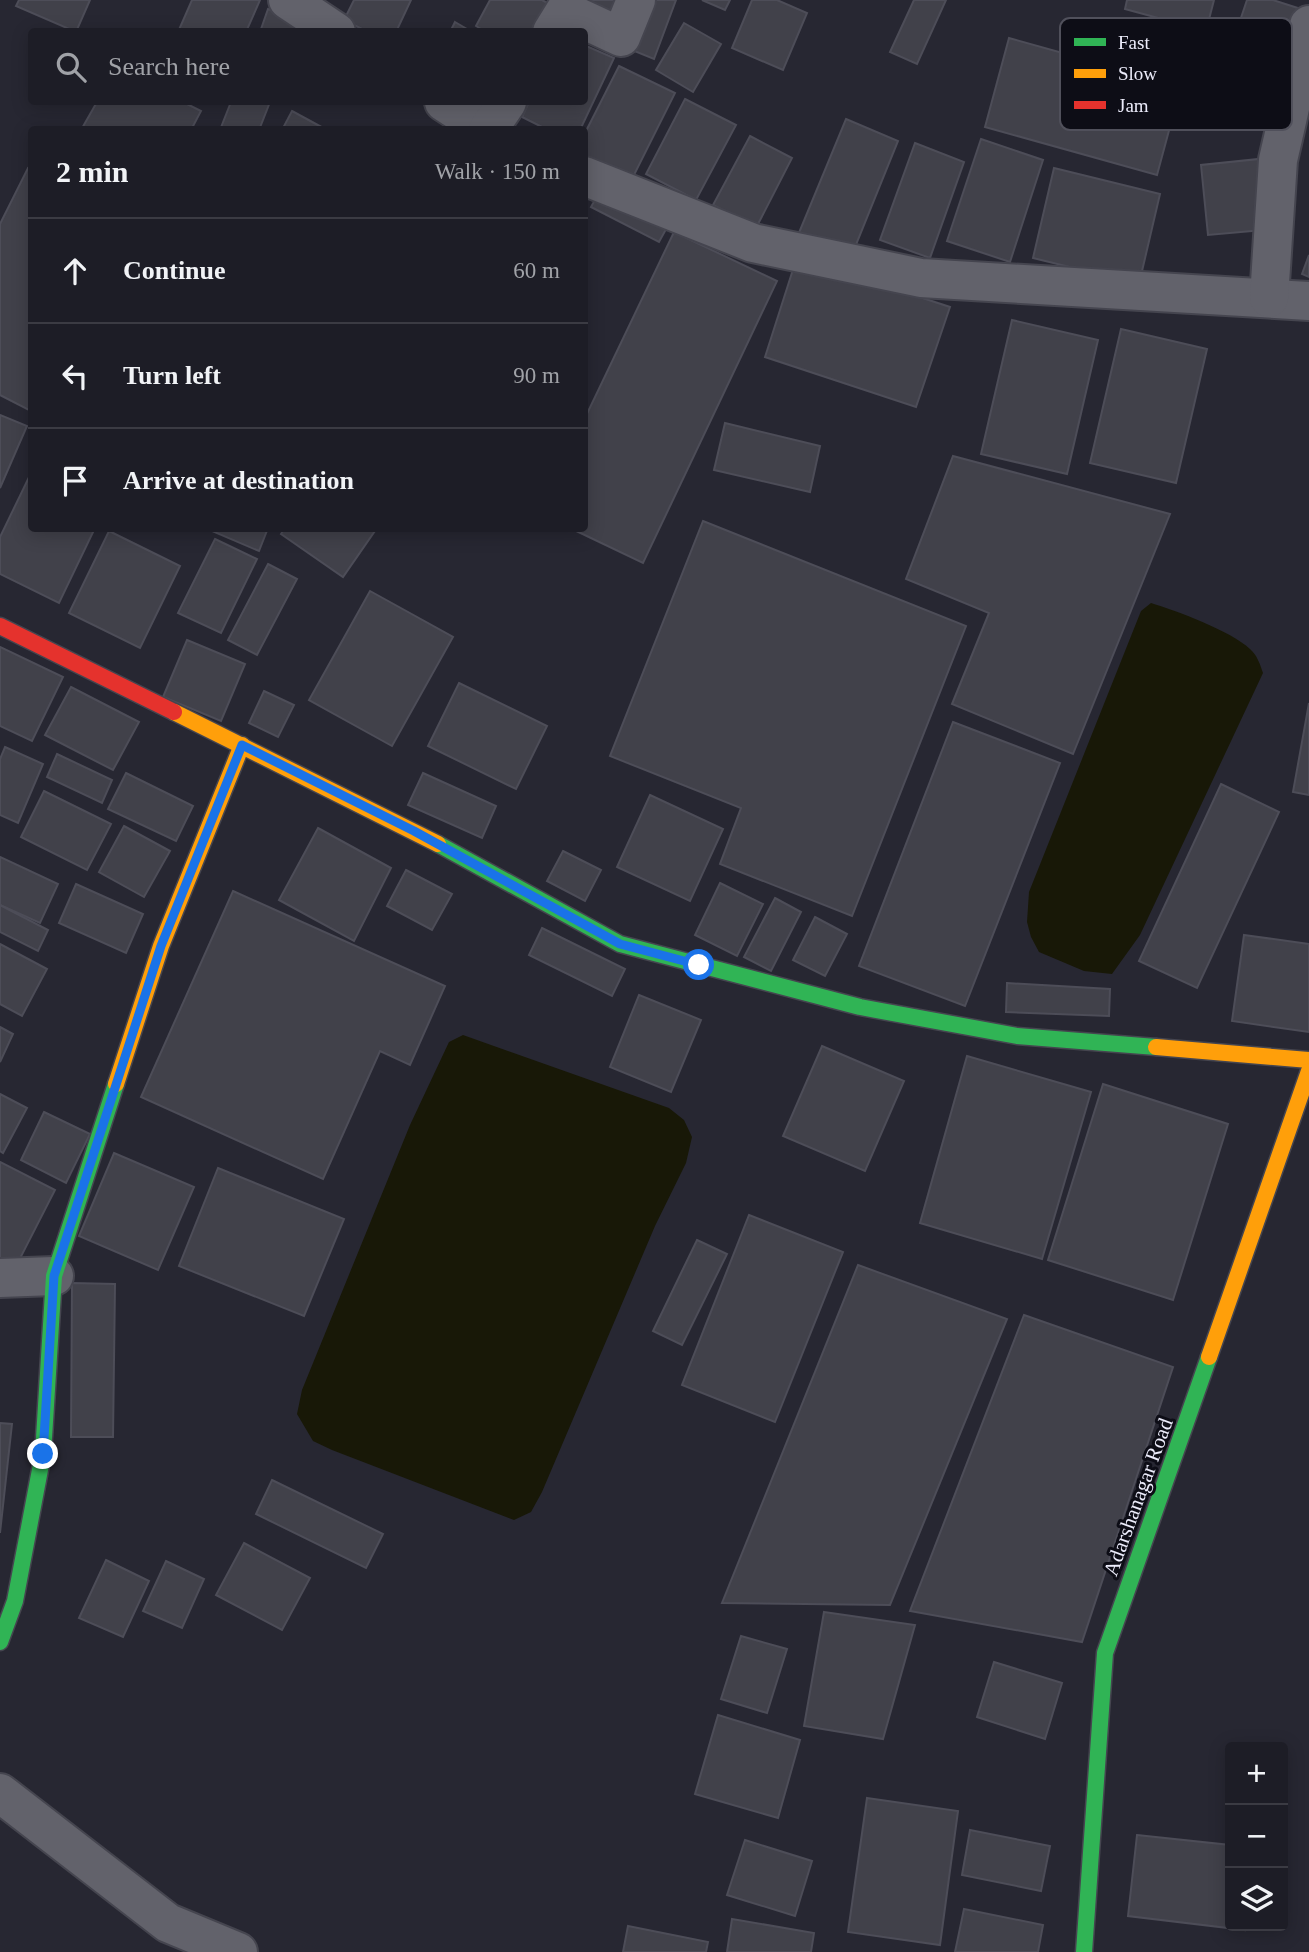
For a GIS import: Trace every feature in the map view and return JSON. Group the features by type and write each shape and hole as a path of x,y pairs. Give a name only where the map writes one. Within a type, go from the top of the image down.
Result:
{"street":[{"path":"288,0 330,28"},
{"path":"555,14 621,37 636,0"},
{"path":"1292,99 1309,25"},
{"path":"449,105 482,126"},
{"path":"491,126 505,105"},
{"path":"1269,298 1278,160 1285,130"},
{"path":"588,178 753,243 921,278 1309,301"},
{"path":"0,626 414,831 620,944 860,1007 1017,1036 1309,1060"},
{"path":"0,1642 15,1601 43,1454 54,1276 161,946 242,745"},
{"name":"Adarshanagar Road","path":"1084,1952 1105,1653 1309,1072"},
{"path":"0,1278 54,1276"},
{"path":"0,1793 168,1923 237,1952"}],"shaded area":[{"path":"1151,603 1230,635 1255,654 1263,673 1140,935 1112,974 1084,971 1039,952 1027,922 1029,892 1141,611"},
{"path":"463,1035 669,1108 684,1120 692,1137 686,1163 655,1226 542,1492 531,1512 514,1520 313,1441 297,1414 302,1390 410,1125 449,1042"}],"building":[{"path":"19,0 90,0 78,28 67,28 16,6"},
{"path":"192,0 260,0 248,28 180,28"},
{"path":"354,0 411,0 398,28 360,28 344,20"},
{"path":"490,0 542,0 553,6 540,28 476,26"},
{"path":"567,0 628,0 617,24"},
{"path":"639,0 676,0 654,59 622,46"},
{"path":"702,0 730,0 725,10"},
{"path":"752,0 777,0 807,13 783,70 732,48"},
{"path":"914,0 946,0 917,64 890,52"},
{"path":"1127,0 1214,0 1209,18 1158,18 1125,9"},
{"path":"1247,0 1273,0 1307,11 1292,54 1292,18 1241,18"},
{"path":"268,9 298,20 295,28 261,28"},
{"path":"455,22 465,28 452,28"},
{"path":"684,23 721,44 693,92 656,70"},
{"path":"1009,38 1060,52 1060,130 1169,130 1157,175 985,127"},
{"path":"588,47 614,58 582,126 540,126 522,117 528,105 588,105"},
{"path":"619,66 675,93 631,181 588,160 588,127"},
{"path":"685,99 736,125 696,200 646,174"},
{"path":"95,105 189,105 201,111 193,126 83,126"},
{"path":"230,105 269,105 261,126 222,126"},
{"path":"292,111 320,126 284,126"},
{"path":"846,119 898,141 849,262 796,240"},
{"path":"750,136 792,158 756,228 713,205"},
{"path":"981,139 1043,160 1010,262 947,241"},
{"path":"915,143 964,162 930,258 880,240"},
{"path":"1278,157 1285,228 1208,235 1201,165"},
{"path":"28,168 28,409 0,395 0,224"},
{"path":"1054,168 1160,194 1139,284 1033,258"},
{"path":"602,187 670,222 659,242 591,207"},
{"path":"674,232 777,281 643,563 578,532 588,532 588,412"},
{"path":"1309,255 1309,277 1302,274"},
{"path":"797,257 950,307 916,407 765,357"},
{"path":"1012,320 1098,340 1067,474 981,454"},
{"path":"1121,329 1207,349 1176,483 1090,463"},
{"path":"0,415 27,426 0,488"},
{"path":"725,423 820,446 810,492 714,470"},
{"path":"953,456 1170,514 1073,754 952,704 989,613 906,579"},
{"path":"28,479 28,532 93,532 59,603 0,574 0,537"},
{"path":"703,521 966,626 852,916 720,864 741,808 610,756"},
{"path":"109,532 180,566 140,648 69,613"},
{"path":"214,532 266,532 259,551"},
{"path":"282,532 374,532 343,577 281,534"},
{"path":"215,539 257,559 221,633 178,613"},
{"path":"268,564 297,579 257,655 228,640"},
{"path":"370,591 453,637 392,746 309,700"},
{"path":"187,640 245,664 221,721 163,697"},
{"path":"0,647 63,677 32,741 0,726"},
{"path":"459,683 547,726 516,789 428,746"},
{"path":"71,687 139,722 113,770 45,735"},
{"path":"264,691 294,705 278,737 249,723"},
{"path":"1309,703 1309,795 1293,792"},
{"path":"953,722 1060,763 965,1006 859,966"},
{"path":"5,747 43,764 18,823 0,815 0,759"},
{"path":"57,754 112,780 102,803 47,777"},
{"path":"126,773 193,806 176,841 108,809"},
{"path":"423,773 496,806 482,838 408,805"},
{"path":"1221,784 1279,812 1197,988 1139,961"},
{"path":"44,791 111,824 87,870 21,837"},
{"path":"650,795 723,829 690,901 617,867"},
{"path":"124,826 170,851 144,897 99,872"},
{"path":"318,828 391,868 354,941 279,900"},
{"path":"563,851 601,870 585,901 547,881"},
{"path":"0,857 58,884 40,923 0,905"},
{"path":"406,870 452,894 432,930 387,906"},
{"path":"720,883 763,904 737,956 695,935"},
{"path":"76,884 143,914 126,953 59,923"},
{"path":"233,891 445,986 410,1065 380,1051 323,1179 141,1097"},
{"path":"775,898 801,912 771,971 744,957"},
{"path":"0,905 48,930 38,951 0,932"},
{"path":"815,917 847,934 825,976 793,960"},
{"path":"542,928 625,969 612,996 529,955"},
{"path":"1244,935 1309,944 1309,1032 1232,1021"},
{"path":"0,944 47,969 22,1016 0,1004"},
{"path":"1007,983 1110,989 1109,1016 1006,1012"},
{"path":"639,995 701,1020 671,1092 610,1067"},
{"path":"0,1027 13,1034 0,1062"},
{"path":"822,1046 904,1081 865,1171 783,1136"},
{"path":"967,1056 1091,1092 1042,1259 920,1223"},
{"path":"1103,1084 1228,1124 1173,1300 1048,1260"},
{"path":"0,1094 27,1108 3,1153 0,1151"},
{"path":"44,1112 90,1134 66,1183 21,1160"},
{"path":"114,1153 194,1187 158,1270 79,1236"},
{"path":"0,1162 55,1190 11,1276 0,1270"},
{"path":"218,1168 344,1219 304,1316 179,1266"},
{"path":"749,1215 843,1252 775,1422 682,1385"},
{"path":"697,1240 727,1254 682,1345 653,1331"},
{"path":"858,1265 1007,1319 890,1605 722,1603"},
{"path":"72,1283 115,1284 113,1437 71,1437"},
{"path":"1024,1315 1173,1367 1082,1642 910,1611"},
{"path":"0,1423 12,1424 0,1533"},
{"path":"272,1480 383,1534 366,1568 256,1514"},
{"path":"244,1543 310,1578 282,1630 216,1595"},
{"path":"106,1560 149,1581 123,1637 79,1618"},
{"path":"166,1561 204,1579 182,1628 143,1611"},
{"path":"824,1612 915,1625 883,1739 804,1726"},
{"path":"741,1636 787,1649 767,1713 721,1699"},
{"path":"994,1662 1062,1683 1045,1739 977,1717"},
{"path":"718,1715 800,1740 778,1818 695,1794"},
{"path":"867,1798 958,1811 940,1945 848,1932"},
{"path":"970,1830 1050,1846 1041,1891 962,1875"},
{"path":"1137,1835 1225,1844 1225,1928 1128,1916"},
{"path":"745,1840 812,1861 795,1916 727,1895"},
{"path":"964,1909 1043,1925 1038,1952 955,1952"},
{"path":"732,1919 814,1933 811,1952 727,1952"},
{"path":"628,1926 708,1942 706,1952 623,1952"}],"traffic: fast":[{"path":"438,844 620,944 860,1007 1017,1036 1156,1047"},
{"path":"0,1642 15,1601 43,1454 54,1276 116,1084"},
{"path":"1084,1952 1105,1653 1209,1357"}],"traffic: slow":[{"path":"174,712 438,844"},
{"path":"116,1084 161,946 242,745"},
{"path":"1156,1047 1309,1060"},
{"path":"1209,1357 1309,1071"}],"traffic: jam":[{"path":"0,626 174,712"}],"route":[{"path":"43,1454 54,1276 161,946 242,745 414,831 620,944 699,965"}]}
